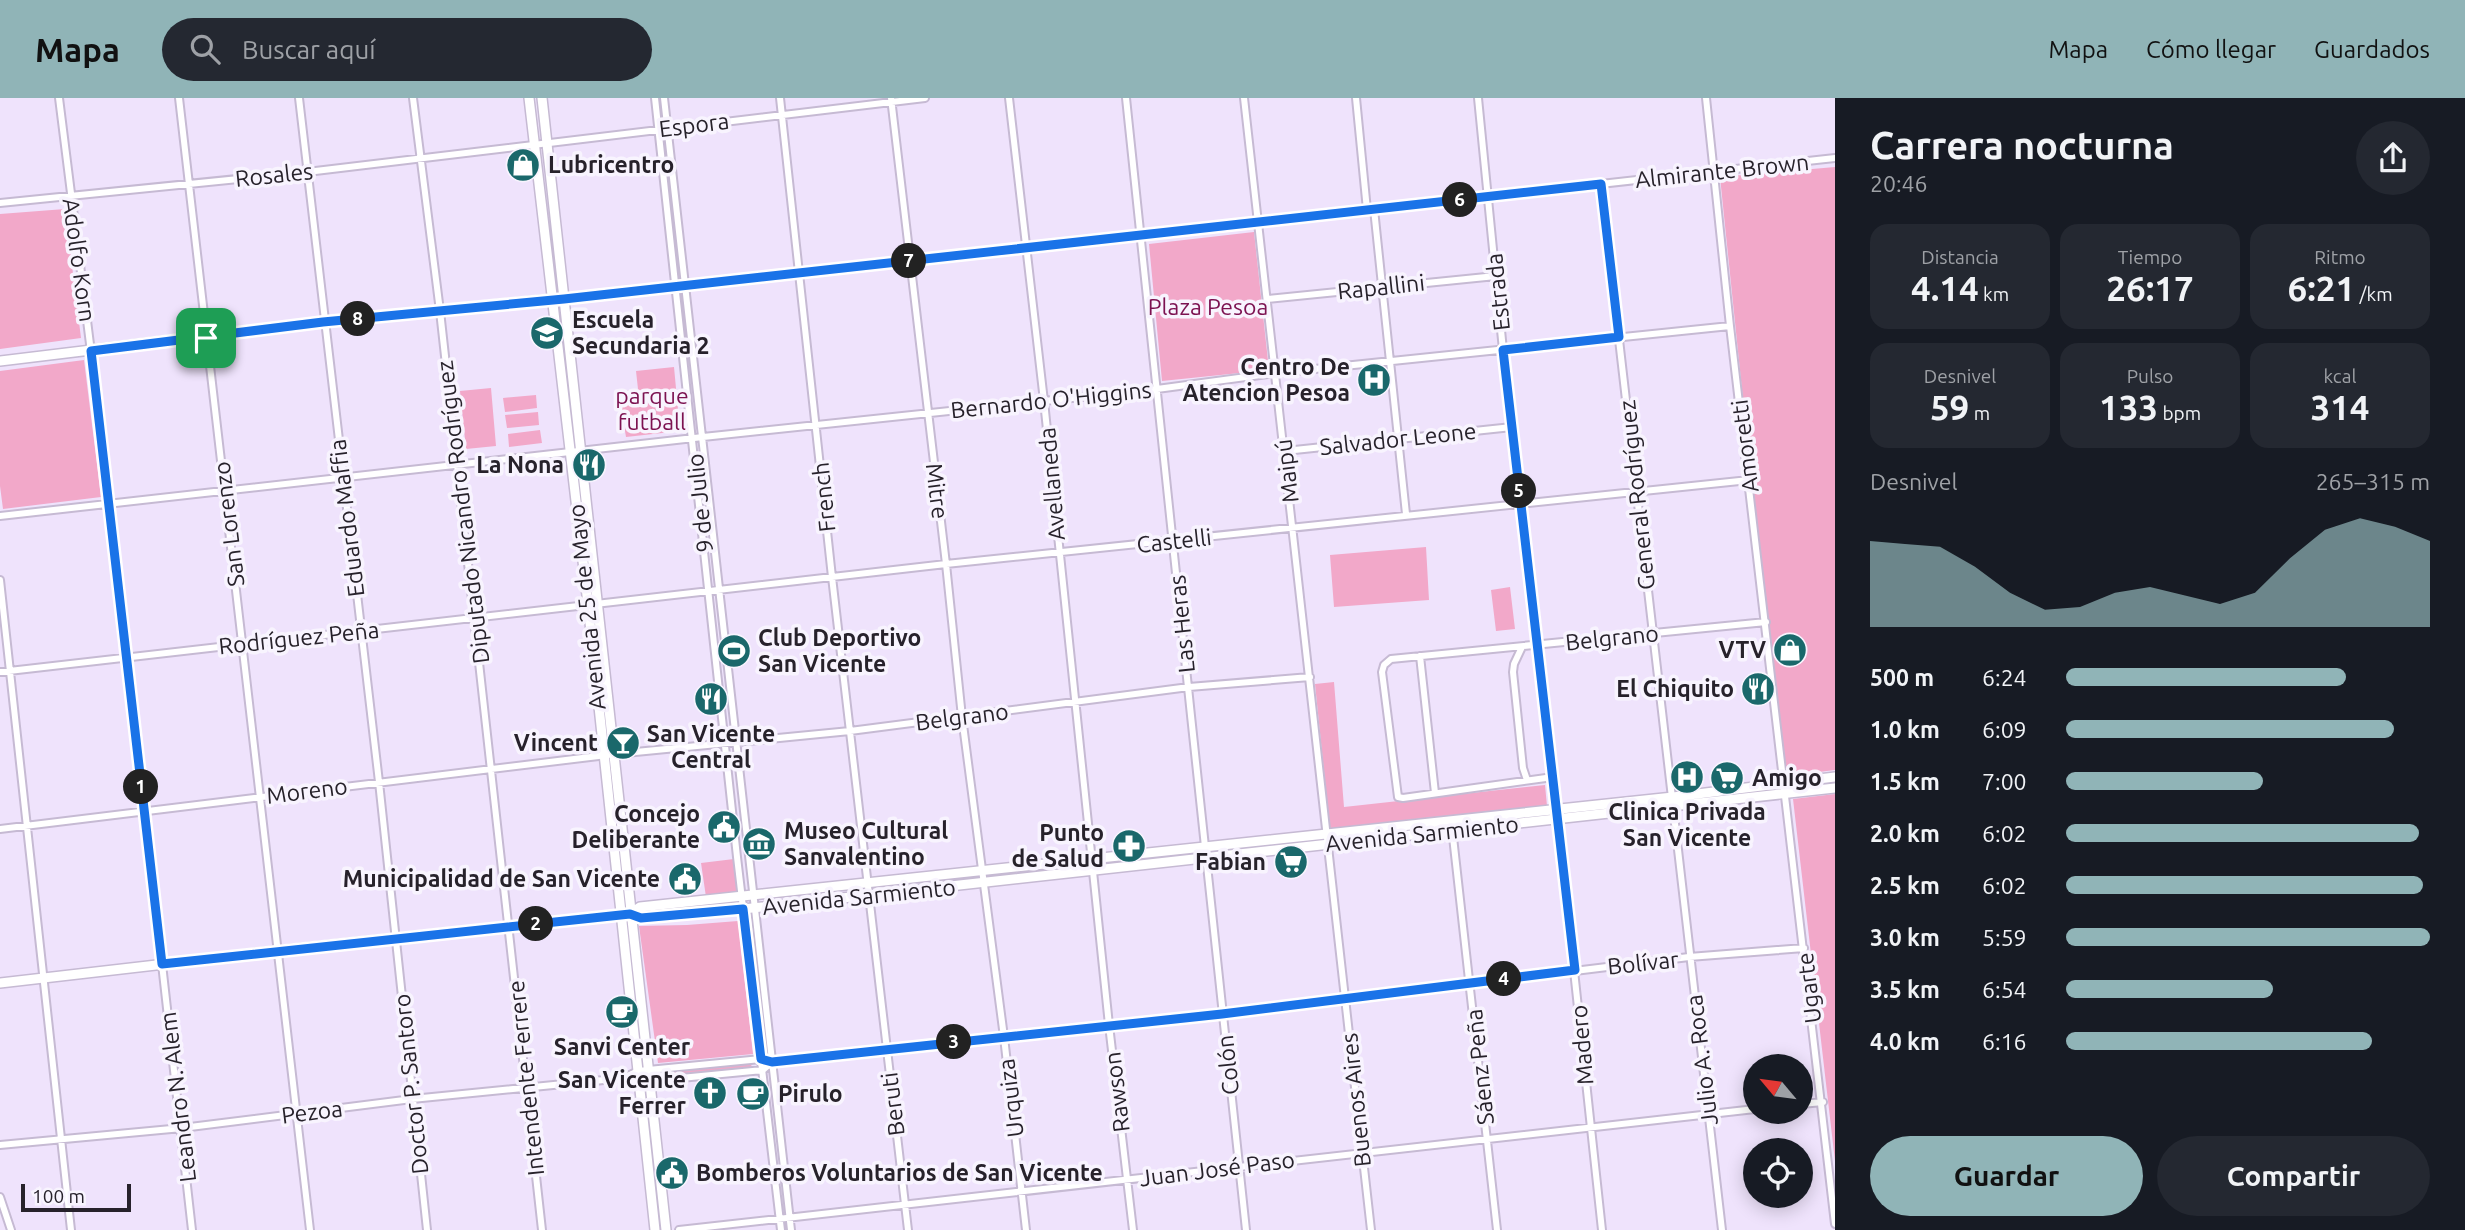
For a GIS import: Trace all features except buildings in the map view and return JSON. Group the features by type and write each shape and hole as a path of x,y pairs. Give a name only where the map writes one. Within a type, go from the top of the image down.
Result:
{"main road":[{"name":"Avenida 25 de Mayo","path":"529,98 603,755 625,914"},
{"name":"Avenida 25 de Mayo","path":"542,98 615,754 625,914"},
{"path":"0,361 323,322 564,299"},
{"name":"Avenida Sarmiento","path":"625,914 641,918 743,909 1453,831 1558,819 1835,777"},
{"name":"Avenida Sarmiento","path":"625,914 640,907 1557,808 1786,794 1835,788"},
{"path":"0,983 625,914"},
{"path":"625,914 649,1070 666,1230"},
{"path":"625,914 638,1082 655,1230"}],"street":[{"name":"Adolfo Korn","path":"59,98 110,503 162,964"},
{"name":"San Lorenzo","path":"179,98 310,1230"},
{"name":"Eduardo Maffia","path":"299,98 395,939"},
{"name":"Diputado Nicandro Rodríguez","path":"413,98 510,927"},
{"name":"9 de Julio","path":"655,98 743,909 781,1230"},
{"name":"9 de Julio","path":"664,98 791,1230"},
{"name":"French","path":"780,98 869,895"},
{"name":"Espora","path":"547,143 925,98"},
{"name":"Avellaneda","path":"1009,98 1093,870"},
{"name":"Las Heras","path":"1126,98 1189,687 1204,859"},
{"name":"Maipú","path":"1244,98 1329,844"},
{"path":"1356,98 1382,288 1406,514"},
{"name":"Estrada","path":"1478,98 1520,504 1558,819"},
{"name":"Amoretti","path":"1706,98 1730,326 1786,794"},
{"name":"Mitre","path":"892,100 962,717 984,884"},
{"name":"Rosales","path":"0,203 307,172 547,143"},
{"name":"Almirante Brown","path":"564,299 1835,158"},
{"name":"General Rodríguez","path":"1601,184 1674,801"},
{"name":"Rapallini","path":"1267,299 1496,276"},
{"name":"Bernardo O'Higgins","path":"0,516 581,452 703,436 1157,389 1276,373 1730,326"},
{"name":"Salvador Leone","path":"1285,451 1512,427"},
{"name":"Castelli","path":"599,603 1406,514 1749,480"},
{"path":"0,580 71,1230"},
{"name":"Rodríguez Peña","path":"0,672 475,620 599,603"},
{"name":"Belgrano","path":"1435,793 1398,797 1382,672 1387,660 1766,622"},
{"path":"1522,647 1513,672 1522,768 1527,780"},
{"path":"1420,656 1435,793 1553,776"},
{"name":"Belgrano","path":"615,754 962,717 1189,687 1310,677"},
{"name":"Moreno","path":"0,829 615,754"},
{"name":"Ugarte","path":"1786,794 1835,1224"},
{"name":"Julio A. Roca","path":"1674,801 1689,957 1722,1230"},
{"name":"Madero","path":"1558,819 1602,1230"},
{"name":"Sáenz Peña","path":"1451,820 1497,1230"},
{"name":"Buenos Aires","path":"1329,844 1371,1230"},
{"name":"Colón","path":"1204,859 1247,1230"},
{"name":"Rawson","path":"1093,870 1133,1230"},
{"name":"Urquiza","path":"984,884 1026,1230"},
{"name":"Beruti","path":"869,895 908,1230"},
{"name":"Intendente Ferrere","path":"510,927 542,1230"},
{"name":"Doctor P. Santoro","path":"395,939 427,1230"},
{"name":"Bolívar","path":"624,1078 638,1071 761,1059 772,1062 887,1050 1222,1014 1689,957 1804,948"},
{"name":"Leandro N. Alem","path":"162,964 192,1230"},
{"path":"624,1078 650,1082 763,1070 772,1062"},
{"name":"Pezoa","path":"0,1145 182,1128 412,1099 624,1078"},
{"path":"1813,1102 1822,1101"},
{"name":"Juan José Paso","path":"679,1230 1743,1110"},
{"path":"0,1197 11,1230"}],"green space":[{"path":"1835,167 1835,770 1787,776 1766,622 1720,177"},
{"path":"65,209 81,338 0,349 0,214"},
{"name":"Plaza Pesoa","path":"1254,232 1269,370 1162,381 1149,244"},
{"path":"84,360 101,497 3,509 0,486 0,371"},
{"name":"parque futball","path":"674,367 680,431 626,437 621,407 627,406 625,391 638,389 636,371"},
{"path":"491,388 496,446 466,449 460,391"},
{"path":"536,395 537,408 505,412 503,398"},
{"path":"538,412 539,425 507,428 505,415"},
{"path":"540,430 542,443 509,447 508,434"},
{"path":"1426,547 1429,600 1334,607 1330,555"},
{"path":"1510,587 1515,629 1496,631 1491,590"},
{"path":"1334,682 1344,807 1545,785 1547,806 1330,830 1315,684"},
{"path":"1835,794 1835,1161 1793,799"},
{"path":"734,859 738,893 706,897 701,863"},
{"path":"738,921 753,1054 658,1063 639,926"},
{"path":"751,1063 752,1069 658,1078 658,1072"}],"place":[{"name":"Lubricentro","path":"523,165"},
{"name":"Escuela Secundaria 2","path":"547,333"},
{"name":"Centro De Atencion Pesoa","path":"1374,380"},
{"name":"La Nona","path":"589,465"},
{"name":"VTV","path":"1790,650"},
{"name":"Club Deportivo San Vicente","path":"734,651"},
{"name":"El Chiquito","path":"1758,689"},
{"name":"San Vicente Central","path":"711,699"},
{"name":"Vincent","path":"623,743"},
{"name":"Clinica Privada San Vicente","path":"1687,777"},
{"name":"Amigo","path":"1727,778"},
{"name":"Concejo Deliberante","path":"724,827"},
{"name":"Museo Cultural Sanvalentino","path":"759,844"},
{"name":"Punto de Salud","path":"1129,846"},
{"name":"Fabian","path":"1291,862"},
{"name":"Municipalidad de San Vicente","path":"685,879"},
{"name":"Sanvi Center","path":"622,1012"},
{"name":"San Vicente Ferrer","path":"710,1093"},
{"name":"Pirulo","path":"753,1094"},
{"name":"Bomberos Voluntarios de San Vicente","path":"672,1173"}],"route":[{"path":"1601,184 1619,337 1503,350 1575,970 1222,1014 772,1062 761,1059 743,909 641,918 630,914 162,964 91,351 206,338 323,322 564,299 1601,184"}]}
